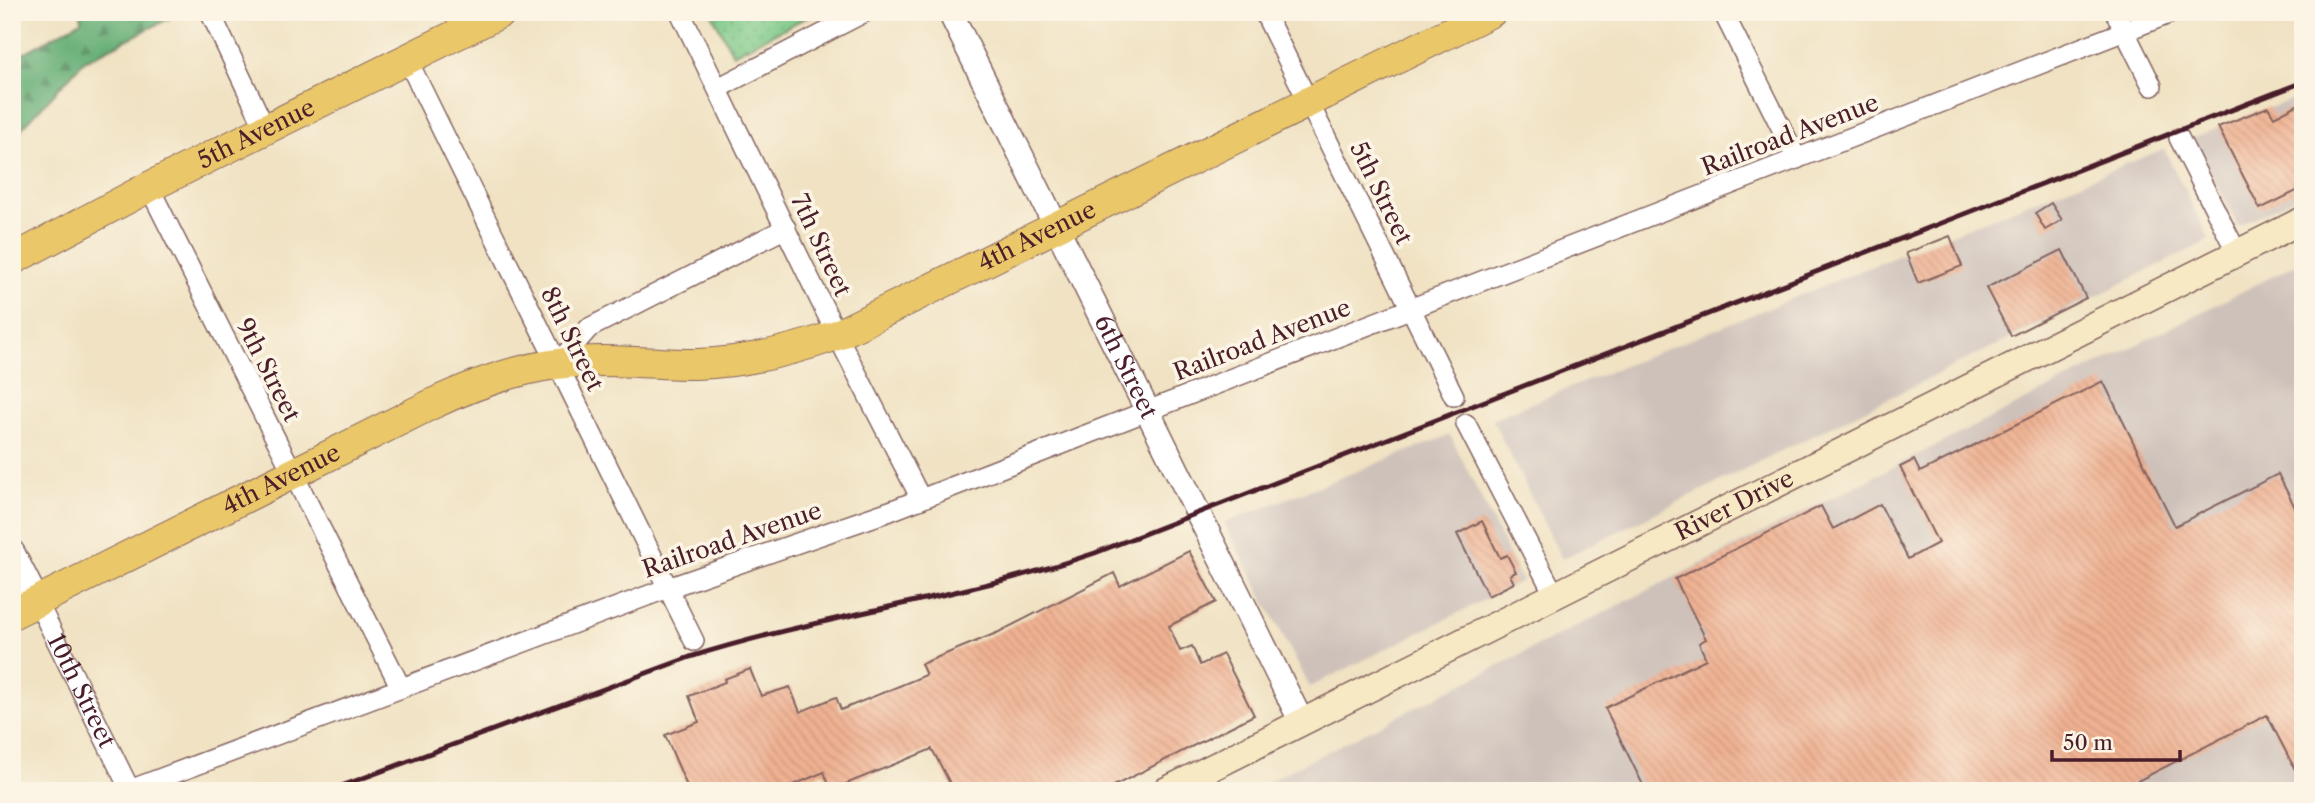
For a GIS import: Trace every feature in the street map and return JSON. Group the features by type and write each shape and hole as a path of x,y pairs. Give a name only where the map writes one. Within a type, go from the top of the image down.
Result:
{"main road":[{"name":"5th Avenue","path":"12,260 265,128 502,12"},
{"name":"4th Avenue","path":"24,608 457,392 516,372 556,364 607,360 730,362 792,351 837,335 1491,12"},
{"name":"River Drive","path":"1165,791 2303,220"}],"street":[{"path":"209,12 265,128"},
{"name":"7th Street","path":"680,12 920,499"},
{"path":"718,88 865,12"},
{"name":"6th Street","path":"950,12 1301,721"},
{"name":"5th Street","path":"1264,12 1454,396"},
{"path":"1723,12 1797,159"},
{"path":"2115,12 2152,86"},
{"name":"Railroad Avenue","path":"129,790 668,588 920,499 2174,12"},
{"name":"8th Street","path":"407,59 694,641"},
{"path":"2179,138 2237,253"},
{"name":"9th Street","path":"149,187 401,688"},
{"path":"556,364 589,328 786,229"},
{"path":"1466,424 1555,596"},
{"name":"10th Street","path":"12,552 24,608 129,790"}],"shaded area":[{"path":"2303,95 2303,194 2238,226 2193,138"},
{"path":"2164,149 2210,240 1562,559 1492,419"},
{"path":"2303,261 2303,791 1249,791"},
{"path":"1450,435 1522,581 1310,687 1224,523"}],"green space":[{"path":"81,12 180,13 84,61 12,139 12,58 81,21"},
{"path":"711,12 817,12 733,54"}],"building":[{"path":"2303,102 2303,188 2260,209 2218,127 2268,107 2274,117"},
{"path":"2051,203 2062,220 2045,230 2035,213"},
{"path":"1950,236 1962,266 1918,283 1906,253"},
{"path":"2062,250 2086,298 2011,336 1986,288"},
{"path":"2103,381 2175,526 2278,474 2303,523 2303,785 2267,715 2118,791 1646,791 1605,708 1706,659 1699,643 1706,639 1675,579 1821,506 1833,529 1880,504 1908,559 1938,543 1900,467 1914,460 1920,472"},
{"path":"1482,521 1500,558 1507,555 1516,572 1510,575 1514,583 1488,596 1457,534"},
{"path":"1189,551 1216,602 1169,626 1180,651 1192,646 1200,665 1223,654 1254,715 1104,791 954,791 932,749 831,790 824,772 779,791 689,791 665,735 699,722 689,696 750,669 761,696 790,687 800,712 836,697 841,710 926,675 921,664 999,632 1114,573 1120,586"}],"railway":[{"path":"328,791 690,657 791,629 995,582 1095,553 2303,82"}]}
